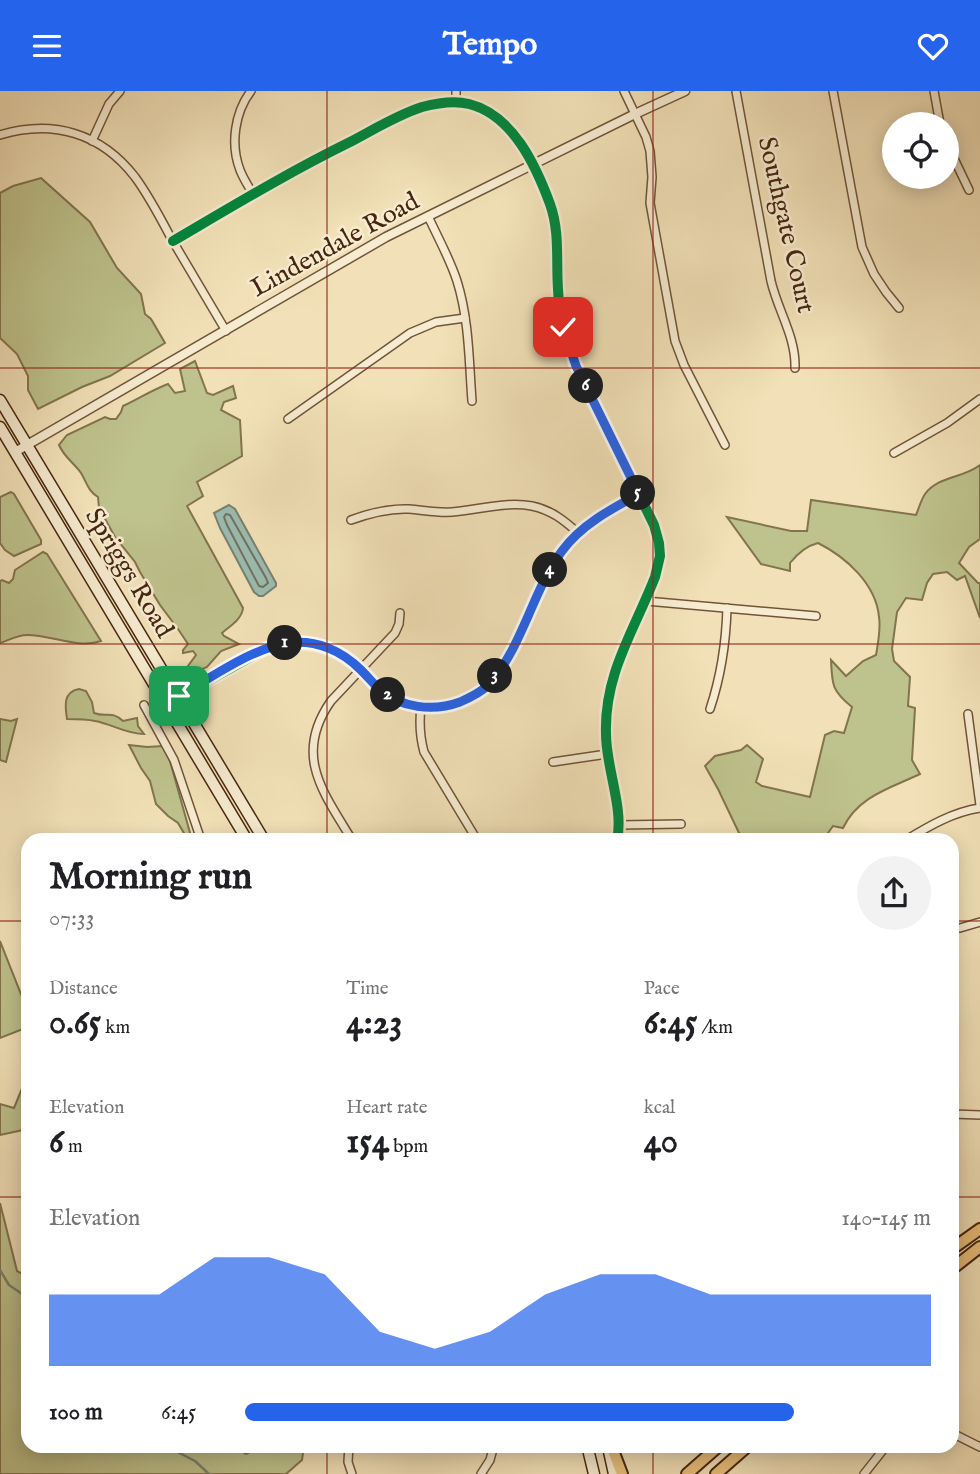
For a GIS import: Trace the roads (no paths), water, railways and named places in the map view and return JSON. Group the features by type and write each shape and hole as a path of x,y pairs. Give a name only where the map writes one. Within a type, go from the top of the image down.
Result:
{"main road":[{"name":"Spriggs Road","path":"0,400 260,833"},
{"name":"Spriggs Road","path":"0,427 243,833"},
{"path":"959,1244 980,1229"},
{"path":"959,1264 980,1247"},
{"path":"589,1453 594,1474"},
{"path":"610,1453 614,1474"},
{"path":"613,1453 622,1474"},
{"path":"685,1474 711,1453"},
{"path":"716,1474 740,1453"}],"street":[{"path":"92,141 109,104 120,91"},
{"path":"251,91 238,117 235,144 239,169 253,194"},
{"path":"456,91 456,102"},
{"path":"624,91 650,151 650,197 675,341 684,365 725,445"},
{"name":"Lindendale Road","path":"15,452 386,237 685,91"},
{"name":"Southgate Court","path":"736,91 771,281 794,349 795,368"},
{"path":"833,91 862,247 874,274 900,308"},
{"path":"934,91 938,112"},
{"path":"173,241 303,166 410,111 456,102 475,106 501,122 519,142 533,164 551,207 556,229 559,307 569,347 654,525 659,543 659,565 612,681 606,719 607,754 620,825 618,833"},
{"path":"0,135 26,129 54,128 68,131 92,141 120,161 143,188 226,331"},
{"path":"959,168 970,190"},
{"path":"428,216 460,290 472,401"},
{"path":"288,419 410,333 436,323 465,318"},
{"path":"894,453 947,423 980,399"},
{"path":"166,704 256,653 291,642 326,647 349,660 379,689 401,702 421,707 442,707 468,699 487,687 505,662 560,553 594,520 639,494"},
{"path":"351,520 394,509 449,512 521,505 556,515 578,533"},
{"path":"646,601 816,616"},
{"path":"710,709 725,646 727,608"},
{"path":"348,833 328,802 318,779 313,744 318,723 331,701 395,633 400,613"},
{"path":"144,705 174,760 199,833"},
{"path":"421,707 420,739 424,752 473,833"},
{"path":"919,833 961,812 980,806 968,714"},
{"path":"553,762 607,754"},
{"path":"620,825 681,824"},
{"path":"960,928 980,922"},
{"path":"959,1114 980,1115"},
{"path":"959,1436 980,1447"},
{"path":"349,1453 352,1474"},
{"path":"481,1474 492,1453"},
{"path":"864,1474 881,1453"}],"water":[{"path":"229,505 235,509 276,583 276,586 263,596 254,592 214,513"}],"waterway":[{"path":"0,1270 9,1285 21,1293"},
{"path":"180,1453 195,1461 209,1474"}]}
